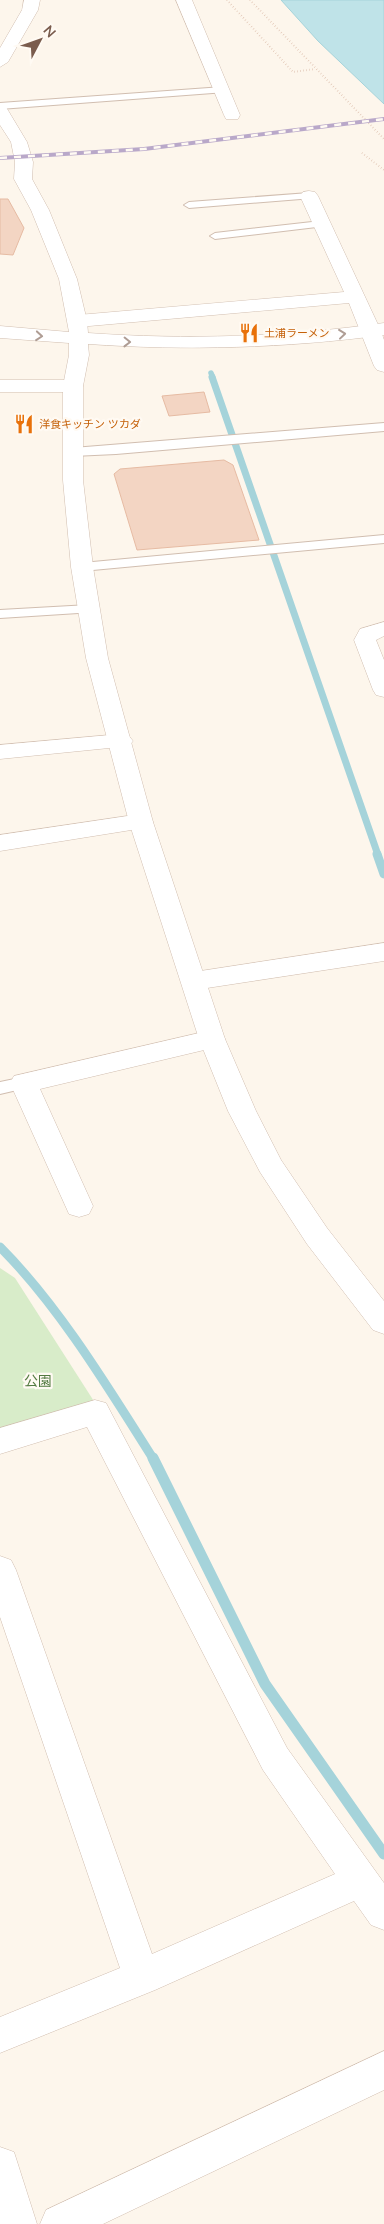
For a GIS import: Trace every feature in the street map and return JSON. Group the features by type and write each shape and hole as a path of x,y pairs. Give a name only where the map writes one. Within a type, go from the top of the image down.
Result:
{"street":[{"path":"0,62 30,10 32,0"},
{"path":"184,0 232,115"},
{"path":"0,111 18,142 24,162 23,179 43,218 68,279 78,338 73,386 73,452 82,567 97,658 122,741 141,822 212,1039 242,1111 270,1165 344,1273 384,1322"},
{"path":"308,196 354,297 379,337 384,366"},
{"path":"0,348 354,297"},
{"path":"0,332 78,338 152,358 238,357 379,337"},
{"path":"0,386 73,386"},
{"path":"384,629 368,634 364,640 384,690"},
{"path":"0,752 122,741"},
{"path":"0,842 141,822"},
{"path":"194,981 384,952"},
{"path":"79,1206 12,1086 212,1039"},
{"path":"0,1440 95,1412 276,1759 384,1913"},
{"path":"0,1570 142,1977"},
{"path":"0,2035 142,1977 361,1880"},
{"path":"60,2224 384,2070"},
{"path":"0,2166 17,2224"}],"lane":[{"path":"0,106 223,90"},
{"path":"189,205 308,196"},
{"path":"215,236 321,224"},
{"path":"73,452 384,427"},
{"path":"82,567 384,539"},
{"path":"0,614 89,609"}],"path":[{"path":"227,0 293,72 316,69"},
{"path":"250,0 384,139"},
{"path":"362,153 384,170"}],"green space":[{"name":"公園","path":"0,1268 15,1278 97,1406 0,1430"}],"water":[{"path":"281,0 384,0 384,104 318,41"}],"building":[{"path":"0,199 8,199 24,228 13,255 0,254"},
{"path":"204,392 210,412 169,416 162,396"},
{"path":"224,460 233,465 259,540 137,550 114,474 120,469"}],"waterway":[{"path":"211,373 213,378"},
{"path":"212,377 378,855"},
{"path":"377,854 384,874"},
{"path":"0,1247 22,1270 63,1322 154,1460"},
{"path":"154,1460 265,1684 384,1854"}],"railway":[{"path":"0,158 144,149 384,119"}],"place":[{"name":"土浦ラーメン","path":"249,333"},
{"name":"洋食キッチン ツカダ","path":"24,424"}]}
